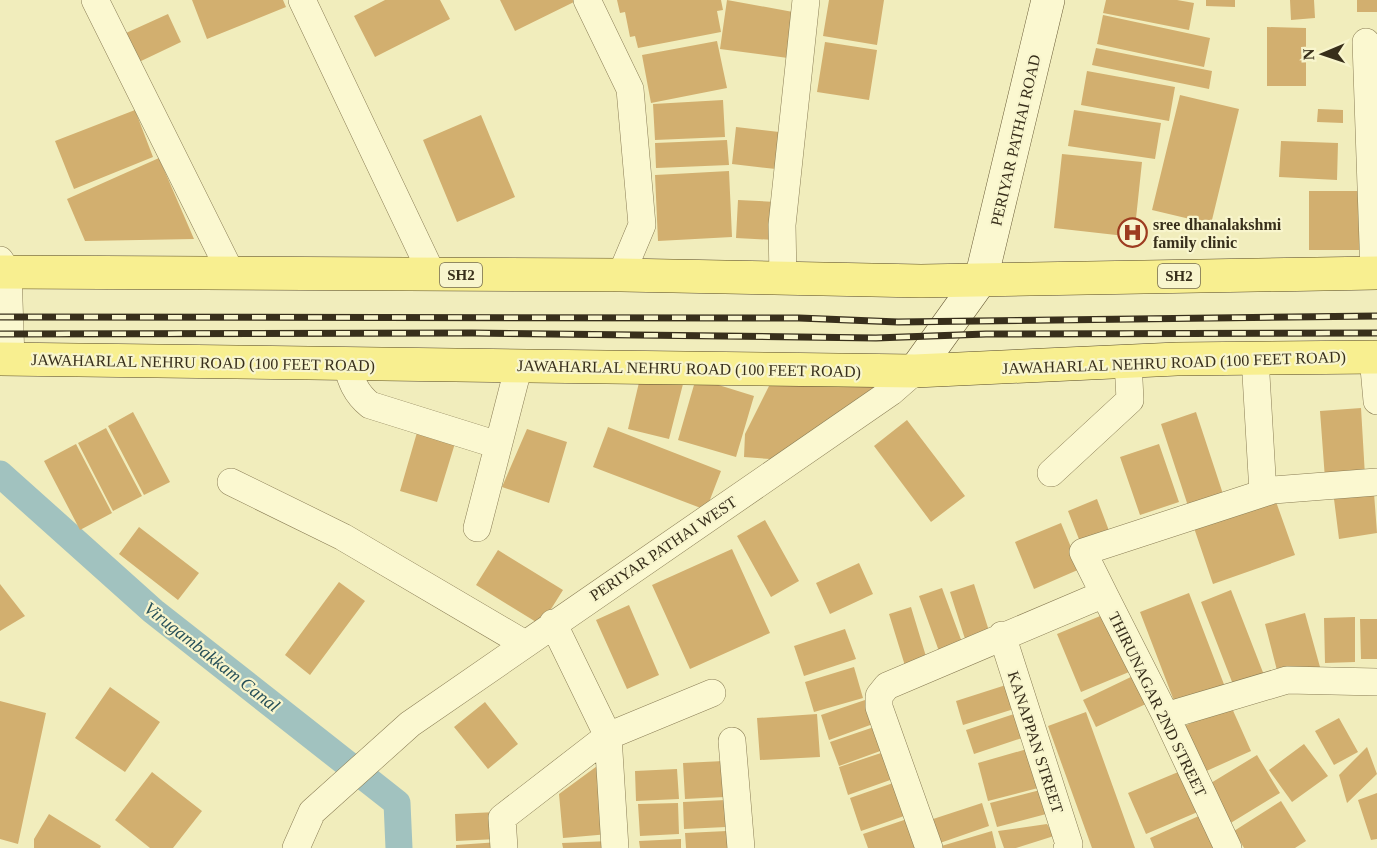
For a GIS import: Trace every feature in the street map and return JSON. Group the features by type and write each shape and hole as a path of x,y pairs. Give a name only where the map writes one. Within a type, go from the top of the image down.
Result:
{"main road":[{"name":"SH2","path":"2,268 921,281 1376,273"},
{"name":"JAWAHARLAL NEHRU ROAD (100 FEET ROAD)","path":"5,359 915,371 1128,360 1375,357"}],"street":[{"path":"95,0 231,273"},
{"path":"302,0 432,274"},
{"path":"587,0 630,89 642,225 621,275"},
{"path":"783,278 782,225 806,0"},
{"name":"PERIYAR PATHAI ROAD","path":"981,279 1048,0"},
{"path":"1366,42 1376,273"},
{"path":"2,268 5,359"},
{"path":"915,371 981,279"},
{"path":"1375,357 1377,401"},
{"path":"1255,358 1263,493"},
{"path":"1051,473 1130,400 1128,360"},
{"path":"346,363 353,385 360,397 370,405 498,445"},
{"path":"477,528 519,365"},
{"name":"PERIYAR PATHAI WEST","path":"296,848 312,812 335,788 404,729 553,623 891,392 915,371"},
{"path":"231,482 343,537 525,644"},
{"path":"1104,594 1083,552 1263,493 1377,482"},
{"name":"THIRUNAGAR 2ND STREET","path":"929,848 879,707 879,696 888,687 1104,594 1166,716 1228,848"},
{"path":"553,623 608,736 615,848"},
{"name":"KANAPPAN STREET","path":"1002,636 1064,847"},
{"path":"1166,716 1287,680 1377,682"},
{"path":"504,848 502,818 608,736 712,693"},
{"path":"732,741 741,848"}],"building":[{"path":"192,0 283,0 286,7 207,39"},
{"path":"385,0 440,0 450,19 375,57 354,16"},
{"path":"500,0 578,0 515,31"},
{"path":"617,0 721,0 723,10 717,11 721,32 638,48 635,36 630,37 625,12 620,13"},
{"path":"727,0 793,12 788,58 720,49"},
{"path":"829,0 884,0 877,45 823,36"},
{"path":"1106,0 1177,0 1194,3 1189,30 1103,13"},
{"path":"1206,0 1235,0 1235,7 1206,6"},
{"path":"1290,0 1314,0 1315,18 1291,20"},
{"path":"1357,0 1377,0 1377,12 1357,12"},
{"path":"168,14 181,42 139,62 126,33"},
{"path":"1103,15 1210,38 1204,67 1097,44"},
{"path":"1267,27 1306,28 1306,86 1267,86"},
{"path":"717,41 727,88 651,103 642,55"},
{"path":"825,42 877,50 869,100 817,92"},
{"path":"1096,48 1212,71 1209,89 1092,65"},
{"path":"1087,71 1175,87 1169,121 1081,105"},
{"path":"1180,95 1239,109 1211,224 1152,210"},
{"path":"723,100 725,137 655,140 653,104"},
{"path":"1318,109 1343,110 1343,123 1317,122"},
{"path":"135,110 153,157 74,189 55,141"},
{"path":"1074,110 1161,123 1155,159 1068,146"},
{"path":"481,115 515,197 457,222 423,140"},
{"path":"736,127 779,132 776,169 732,164"},
{"path":"727,140 729,165 656,168 655,143"},
{"path":"1281,141 1338,143 1337,180 1279,177"},
{"path":"1062,154 1142,162 1134,237 1054,228"},
{"path":"159,158 194,239 85,241 67,199"},
{"path":"729,171 732,237 658,241 655,175"},
{"path":"1309,191 1359,191 1359,250 1309,250"},
{"path":"738,200 776,202 775,240 736,238"},
{"path":"641,374 683,384 669,439 628,429"},
{"path":"775,374 876,382 874,399 770,459 744,457 745,434"},
{"path":"696,378 754,396 736,457 678,440"},
{"path":"1361,408 1365,476 1325,479 1320,411"},
{"path":"133,412 170,482 144,495 108,426"},
{"path":"1196,412 1223,494 1188,506 1161,424"},
{"path":"907,420 965,496 931,522 874,446"},
{"path":"608,427 721,471 706,510 593,467"},
{"path":"106,428 142,496 113,511 78,443"},
{"path":"418,429 456,440 437,502 400,491"},
{"path":"527,429 567,442 549,503 502,487"},
{"path":"76,444 112,513 80,530 44,461"},
{"path":"1159,444 1179,502 1140,515 1120,457"},
{"path":"1374,493 1377,533 1339,539 1334,499"},
{"path":"1274,496 1295,555 1213,584 1193,525"},
{"path":"1097,499 1111,536 1082,547 1068,511"},
{"path":"765,520 799,581 771,597 737,536"},
{"path":"1061,523 1080,569 1034,589 1015,542"},
{"path":"139,527 199,573 178,600 119,554"},
{"path":"732,549 770,633 690,669 652,585"},
{"path":"498,550 563,590 541,625 476,585"},
{"path":"859,563 873,594 830,614 816,583"},
{"path":"339,582 365,601 310,675 285,655"},
{"path":"0,584 25,616 0,631"},
{"path":"974,584 990,634 966,642 950,592"},
{"path":"942,588 963,645 940,654 919,596"},
{"path":"1231,590 1264,675 1234,687 1201,602"},
{"path":"1189,593 1225,687 1176,706 1140,612"},
{"path":"629,605 659,675 627,689 596,620"},
{"path":"911,607 928,663 906,669 889,614"},
{"path":"1305,613 1320,667 1279,678 1265,624"},
{"path":"1105,614 1129,672 1081,692 1057,634"},
{"path":"1355,617 1355,662 1325,663 1324,618"},
{"path":"1360,619 1377,619 1377,659 1361,659"},
{"path":"845,629 856,659 804,676 794,646"},
{"path":"854,667 863,698 814,712 805,682"},
{"path":"1135,675 1148,703 1096,727 1083,700"},
{"path":"1009,684 1017,708 963,725 956,701"},
{"path":"110,687 160,722 125,772 75,738"},
{"path":"865,700 873,724 829,740 821,715"},
{"path":"0,701 46,713 18,844 0,839"},
{"path":"485,702 518,744 488,769 454,727"},
{"path":"1231,706 1251,751 1202,773 1182,727"},
{"path":"1086,712 1135,848 1092,848 1048,726"},
{"path":"1017,713 1025,737 974,754 966,730"},
{"path":"817,714 820,757 760,760 757,718"},
{"path":"1339,718 1358,752 1334,765 1315,731"},
{"path":"874,727 883,750 839,766 830,742"},
{"path":"1304,744 1328,776 1292,802 1269,770"},
{"path":"1367,747 1377,774 1347,803 1339,775"},
{"path":"1027,749 1038,788 988,801 978,763"},
{"path":"884,752 893,779 848,795 839,767"},
{"path":"1257,755 1280,793 1229,824 1206,786"},
{"path":"604,761 609,834 563,838 559,794"},
{"path":"724,761 725,797 685,799 683,763"},
{"path":"677,769 679,799 636,801 635,771"},
{"path":"1183,770 1200,811 1146,834 1128,793"},
{"path":"152,772 202,811 173,848 150,848 115,820"},
{"path":"896,782 907,815 861,831 850,798"},
{"path":"1044,789 1050,813 997,827 990,803"},
{"path":"1377,793 1377,839 1371,840 1358,800"},
{"path":"726,800 726,827 684,829 683,802"},
{"path":"1281,801 1306,841 1295,848 1244,848 1234,831"},
{"path":"678,803 679,834 640,836 638,804"},
{"path":"982,803 989,826 937,844 930,820"},
{"path":"496,812 497,839 456,841 455,814"},
{"path":"49,814 101,846 100,848 34,848 34,839"},
{"path":"1201,815 1214,848 1154,848 1150,838"},
{"path":"907,819 918,848 868,848 863,834"},
{"path":"1047,824 1054,836 1016,848 1004,848 998,831"},
{"path":"727,831 728,848 686,848 685,833"},
{"path":"992,831 996,848 938,847"},
{"path":"681,839 681,848 640,848 639,841"},
{"path":"610,841 610,848 563,848 562,843"},
{"path":"499,842 499,848 456,848 456,845"}],"waterway":[{"name":"Virugambakkam Canal","path":"0,474 153,611 397,803 399,848"}],"railway":[{"path":"0,317 799,318 898,322 1377,316"},
{"path":"0,334 472,333 876,338 986,334 1377,333"}],"place":[{"name":"sree dhanalakshmi family clinic","path":"1132,233"}]}
